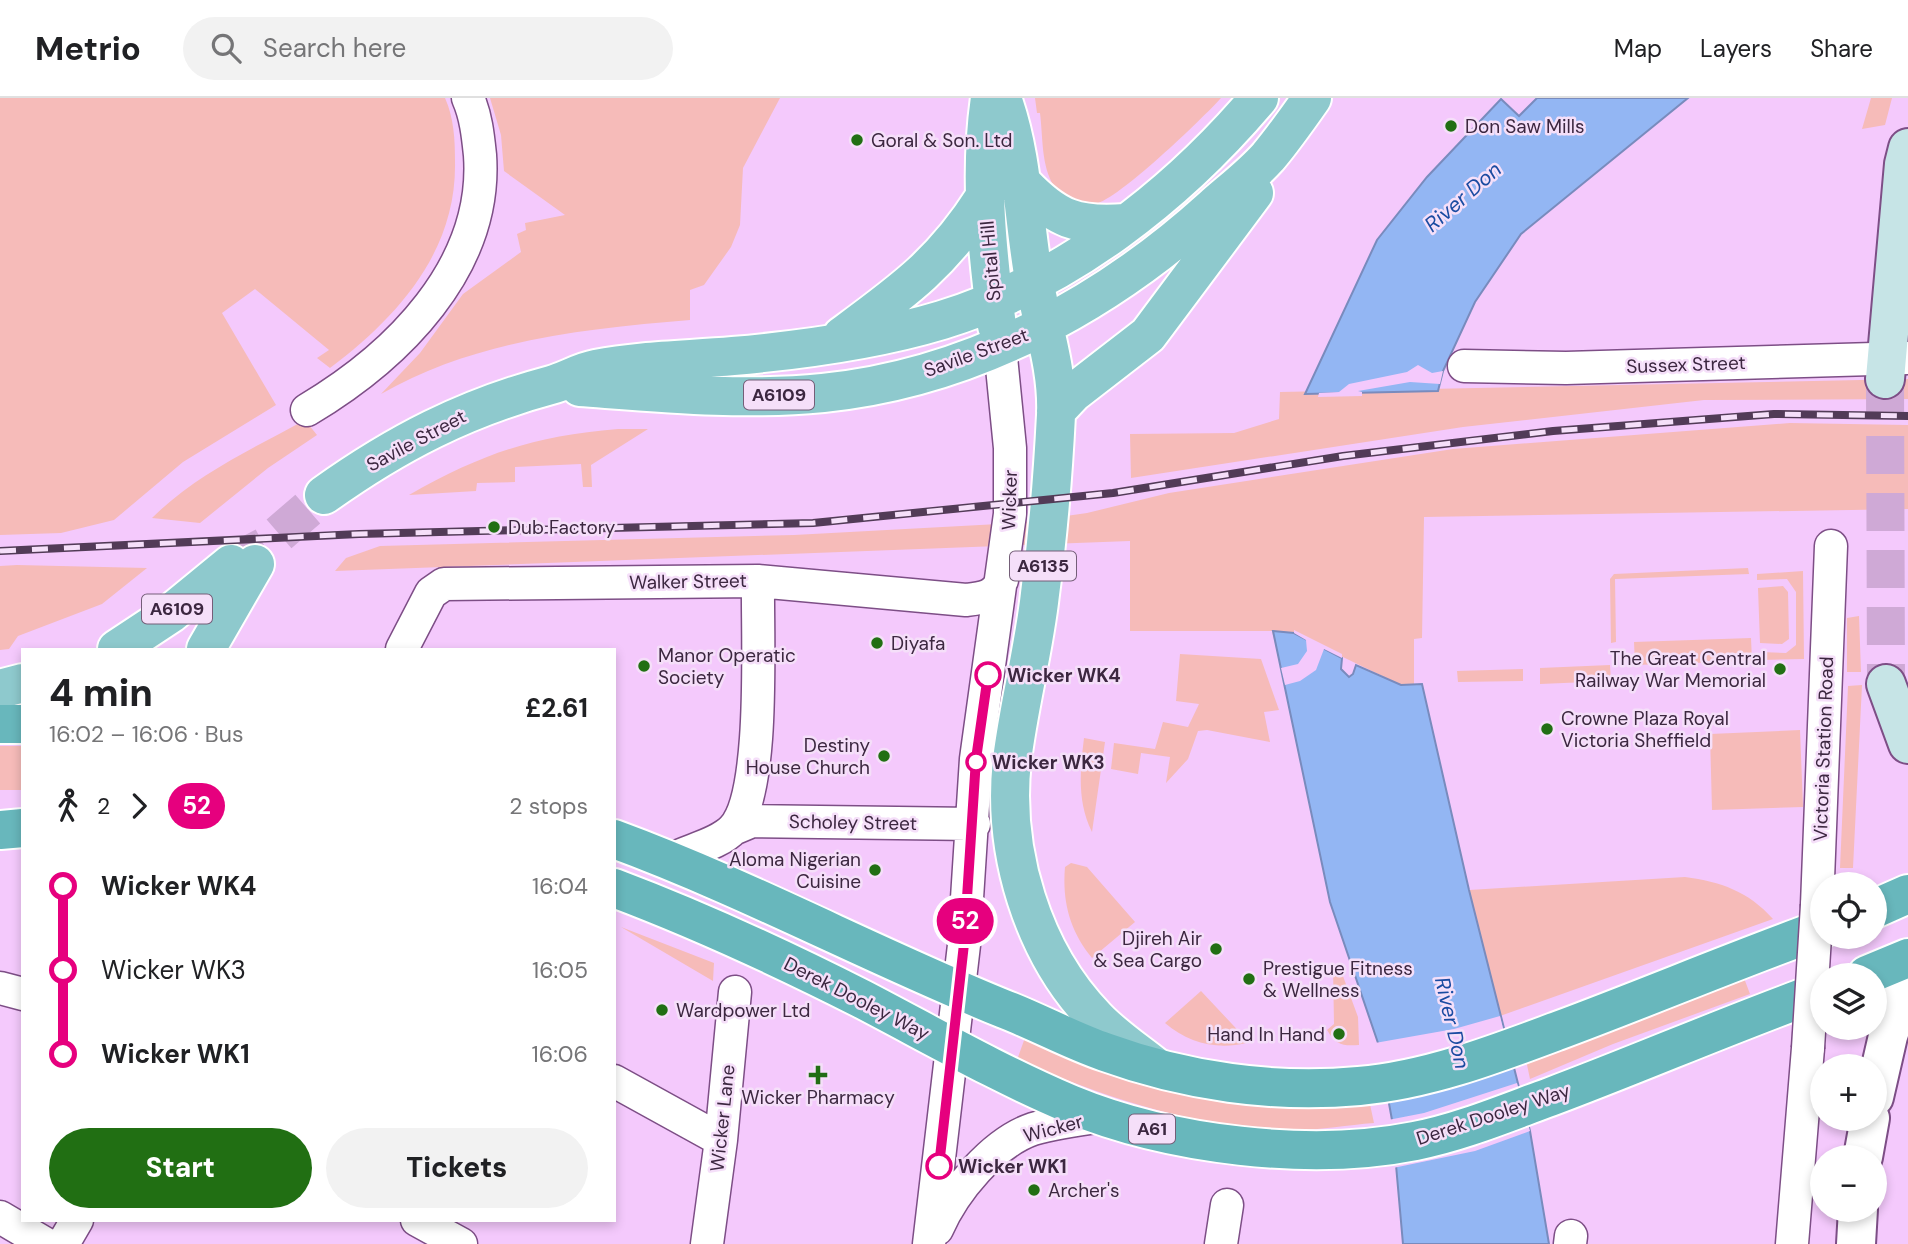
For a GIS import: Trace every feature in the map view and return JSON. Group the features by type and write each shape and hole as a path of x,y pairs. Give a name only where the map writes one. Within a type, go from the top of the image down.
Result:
{"highway":[{"path":"0,724 21,724"},
{"path":"616,840 670,860 958,992 1104,1052 1226,1084 1318,1089 1359,1086 1446,1069 1524,1044 1810,921"},
{"name":"Derek Dooley Way","path":"616,889 720,929 1016,1080 1103,1116 1196,1139 1306,1149 1366,1146 1436,1136 1536,1102 1810,996"},
{"path":"1887,903 1908,894"},
{"path":"1887,967 1908,958"}],"main road":[{"name":"Spital Hill","path":"990,98 985,134 984,198 999,347"},
{"name":"A6135","path":"1002,98 1014,132 1023,184 1035,283 1053,365 1056,411"},
{"name":"Savile Street","path":"324,495 383,455 455,416 528,390 553,385 606,367 831,343 926,324 993,301 1035,283 1126,223 1195,167 1259,98"},
{"name":"Savile Street","path":"553,385 696,396 825,393 930,370 999,347 1100,296 1140,270 1266,159 1312,98"},
{"path":"1893,365 1904,164 1908,148"},
{"path":"1056,411 1153,330 1262,182 1266,159"},
{"path":"1023,184 1060,216 1095,225 1126,223"},
{"name":"A6109","path":"831,343 908,289 963,232 984,198"},
{"name":"Wicker","path":"1056,411 1040,594 1018,719 1010,788 1010,820 1020,874 1044,943 1074,992 1097,1020 1153,1065"},
{"name":"A6109","path":"119,648 243,564 206,648"},
{"path":"0,689 21,684"},
{"path":"1886,684 1908,744"}],"street":[{"path":"307,410 357,379 399,340 426,312 452,272 470,231 481,170 476,121 468,98"},
{"name":"Spital Hill","path":"999,347 1009,423"},
{"name":"Sussex Street","path":"1464,366 1566,368 1893,365"},
{"name":"Wicker","path":"930,1244 954,1047 974,824 976,759 1010,514 1009,423"},
{"name":"Victoria Station Road","path":"1820,872 1831,546"},
{"name":"Walker Street","path":"403,648 431,593 444,584 758,581 966,600 986,598 996,592 1002,580"},
{"path":"670,860 733,829 746,810 752,779 758,581"},
{"path":"974,824 1018,719"},
{"name":"Scholey Street","path":"733,829 752,821 974,824"},
{"name":"Victoria Station Road","path":"1792,1244 1816,949"},
{"path":"1884,1054 1908,974"},
{"path":"0,988 21,993"},
{"name":"Wicker Lane","path":"707,1244 721,1140 735,992"},
{"path":"616,1082 721,1140"},
{"name":"Wicker","path":"930,1244 957,1194 995,1153 1013,1140 1039,1128 1103,1116"},
{"path":"1221,1244 1227,1205"},
{"path":"0,1217 46,1244"},
{"path":"63,1244 76,1222"},
{"path":"421,1222 461,1244"},
{"path":"1856,1244 1857,1222"}],"shaded area":[{"path":"0,98 445,98 452,121 455,161 453,194 446,224 434,253 400,304 378,327 330,368 317,358 329,350 255,289 222,313 276,405 183,462 114,520 61,533 0,535"},
{"path":"490,98 780,98 743,168 740,225 731,247 704,285 690,290 690,320 570,333 492,349 417,376 381,394 420,353 463,294 521,252 517,234 526,230 525,223 565,215 504,171 501,135"},
{"path":"1035,98 1221,98 1122,189 1090,205 1067,198 1054,186 1045,160 1040,113 1037,113"},
{"path":"1871,98 1892,98 1885,125 1862,129"},
{"path":"1908,379 1908,399 1704,400 1463,427 1131,478 1130,434 1234,433 1279,419 1280,392"},
{"path":"305,420 317,435 268,468 200,523 152,518 205,476"},
{"path":"1790,423 1908,425 1908,509 1424,517 1422,638 1414,639 1414,684 1401,685 1320,646 1281,668 1272,631 1130,631 1130,541 335,571 346,558 380,546 794,535 1017,523 1087,513 1169,493 1453,449"},
{"path":"618,429 648,429 591,465 592,487 583,487 581,464 515,467 515,482 477,483 476,491 409,495 461,468 510,449 560,436"},
{"path":"0,566 147,568 102,604 18,636 9,649 0,650"},
{"path":"1748,568 1749,574 1615,579 1616,642 1611,643 1610,579 1614,574"},
{"path":"1803,571 1804,659 1761,660 1761,652 1786,653 1796,645 1796,592 1787,579 1757,580 1757,574"},
{"path":"1783,586 1788,592 1789,639 1782,644 1760,643 1758,588"},
{"path":"1859,616 1861,672 1847,672 1847,618"},
{"path":"1751,638 1752,661 1635,665 1634,642"},
{"path":"1180,654 1261,659 1279,710 1264,712 1270,742 1207,730 1198,731 1188,759 1166,783 1170,757 1141,753 1138,774 1111,769 1114,743 1155,749 1163,722 1188,727 1199,704 1176,701"},
{"path":"1610,665 1611,681 1540,684 1540,668"},
{"path":"1523,669 1523,681 1458,682 1457,671"},
{"path":"1862,685 1853,868 1840,868 1848,686"},
{"path":"1800,730 1803,807 1712,810 1710,734"},
{"path":"1084,738 1105,742 1092,832 1082,798"},
{"path":"0,746 21,746 21,790 0,790"},
{"path":"1071,863 1087,867 1135,922 1092,958 1073,927 1066,904 1065,867"},
{"path":"1685,877 1733,889 1754,901 1773,919 1500,1016 1469,890"},
{"path":"621,927 714,963 713,981"},
{"path":"1333,967 1340,968 1358,1017 1359,1045 1340,1043 1333,1039 1327,1030 1334,1024"},
{"path":"1744,978 1750,994 1613,1044 1530,1079 1526,1060"},
{"path":"1201,991 1247,1040 1246,1043 1224,1046 1203,1043 1183,1036 1165,1023"},
{"path":"1027,1032 1368,1095 1374,1123 1300,1130 1253,1128 1184,1117 1116,1098 1017,1060"}],"water":[{"name":"River Don","path":"1537,98 1688,98 1521,234 1475,302 1443,371 1438,391 1305,394 1377,240 1427,177 1501,99 1519,116"},
{"name":"River Don","path":"1273,631 1294,633 1342,658 1341,669 1349,677 1356,665 1401,685 1422,684 1469,890 1530,1131 1549,1244 1403,1244 1392,1120 1378,1043 1330,902"}],"pier":[{"path":"1418,365 1432,373 1443,371 1440,384 1410,382 1358,391 1362,392 1362,396 1318,397 1319,393 1339,392 1349,384 1407,372"},
{"path":"1294,630 1342,654 1342,658 1324,649 1316,670 1300,681 1285,685 1281,668 1298,664 1307,651 1306,640 1294,633"},
{"path":"1500,1016 1512,1065 1384,1093 1375,1043 1454,1029"},
{"path":"1517,1083 1530,1131 1475,1151 1393,1168 1388,1120 1424,1113"}],"tunnel":[{"path":"1885,379 1886,684"},
{"path":"231,564 265,546 324,495"}],"railway":[{"path":"0,551 359,534 813,523 1113,493 1343,456 1553,431 1774,414 1908,416"}],"bus line":[{"name":"52","path":"939,1166 964,944 974,824 976,759 988,675"}],"place":[{"name":"Don Saw Mills","path":"1451,126"},
{"name":"Goral & Son. Ltd","path":"857,140"},
{"name":"Dub Factory","path":"494,527"},
{"name":"Diyafa","path":"877,643"},
{"name":"Manor Operatic Society","path":"644,666"},
{"name":"The Great Central Railway War Memorial","path":"1780,669"},
{"name":"Wicker WK4","path":"988,675"},
{"name":"Crowne Plaza Royal Victoria Sheffield","path":"1547,729"},
{"name":"Destiny House Church","path":"884,756"},
{"name":"Wicker WK3","path":"976,762"},
{"name":"Aloma Nigerian Cuisine","path":"875,870"},
{"name":"Djireh Air & Sea Cargo","path":"1216,949"},
{"name":"Prestigue Fitness & Wellness","path":"1249,979"},
{"name":"Wardpower Ltd","path":"662,1010"},
{"name":"Hand In Hand","path":"1339,1034"},
{"name":"Wicker Pharmacy","path":"818,1075"},
{"name":"Wicker WK1","path":"939,1166"},
{"name":"Archer's","path":"1034,1190"}]}
